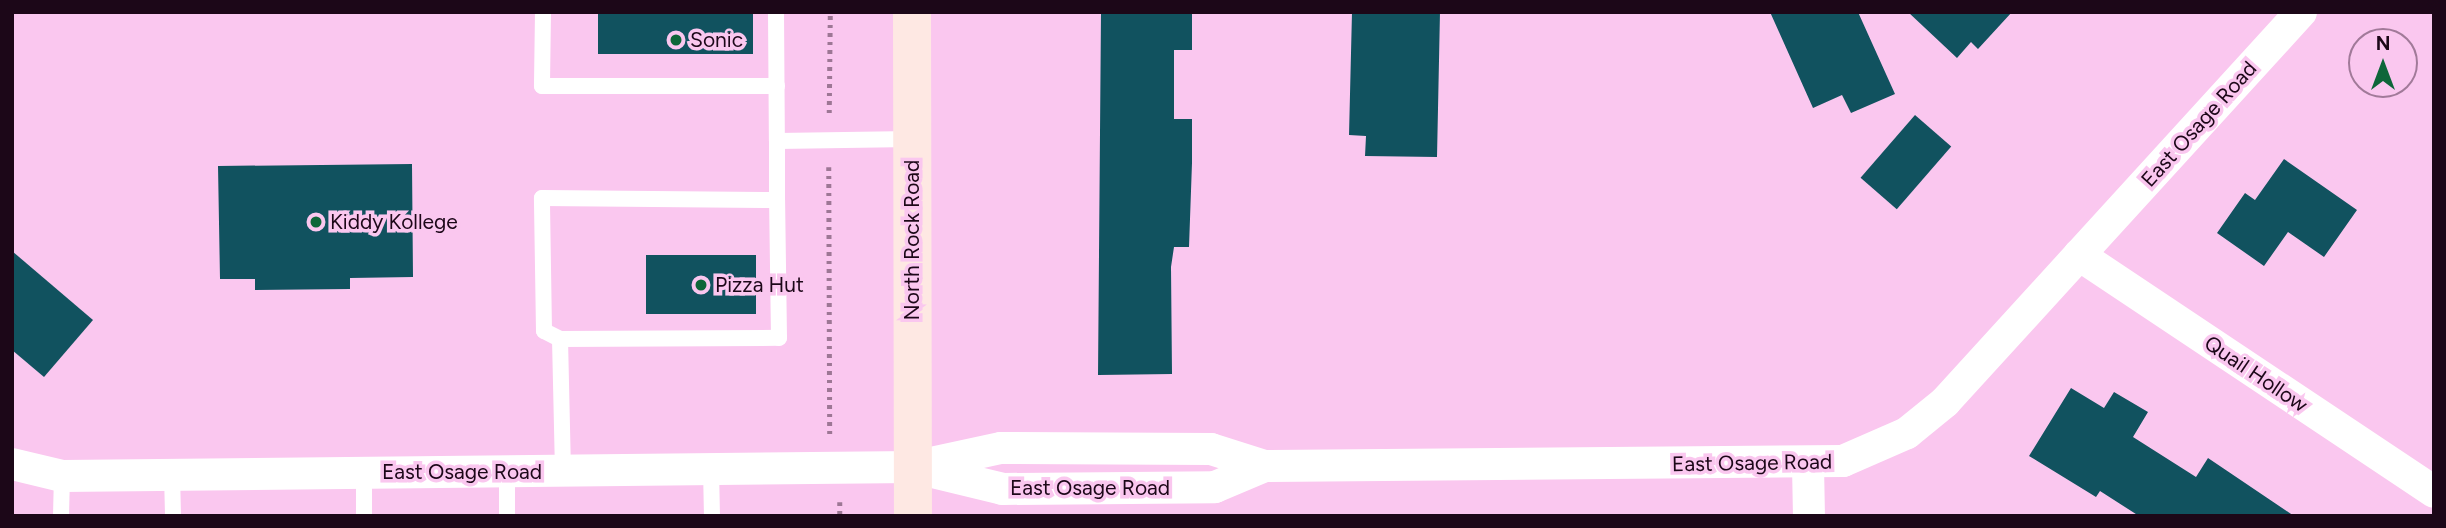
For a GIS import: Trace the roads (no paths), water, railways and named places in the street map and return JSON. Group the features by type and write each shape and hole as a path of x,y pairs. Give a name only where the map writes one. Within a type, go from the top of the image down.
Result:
{"main road":[{"name":"North Rock Road","path":"912,12 913,516"}],"street":[{"name":"East Osage Road","path":"12,464 62,475 913,467 1003,489 1215,487 1265,466 1808,465 1843,461 1907,433 1945,402 2301,12"},
{"name":"Quail Hollow","path":"2079,255 2434,492"},
{"path":"1808,465 1809,516"}],"lane":[{"path":"543,12 542,86 777,86"},
{"path":"776,12 779,338 560,340 544,331 542,198 777,200"},
{"path":"777,141 912,139"},
{"path":"560,340 563,471"},
{"path":"711,469 712,516"},
{"path":"363,472 364,516"},
{"path":"507,472 507,516"},
{"path":"172,474 173,516"},
{"path":"61,516 62,475"}],"place":[{"name":"Sonic","path":"676,40"},
{"name":"Kiddy Kollege","path":"316,222"},
{"name":"Pizza Hut","path":"701,285"}]}
